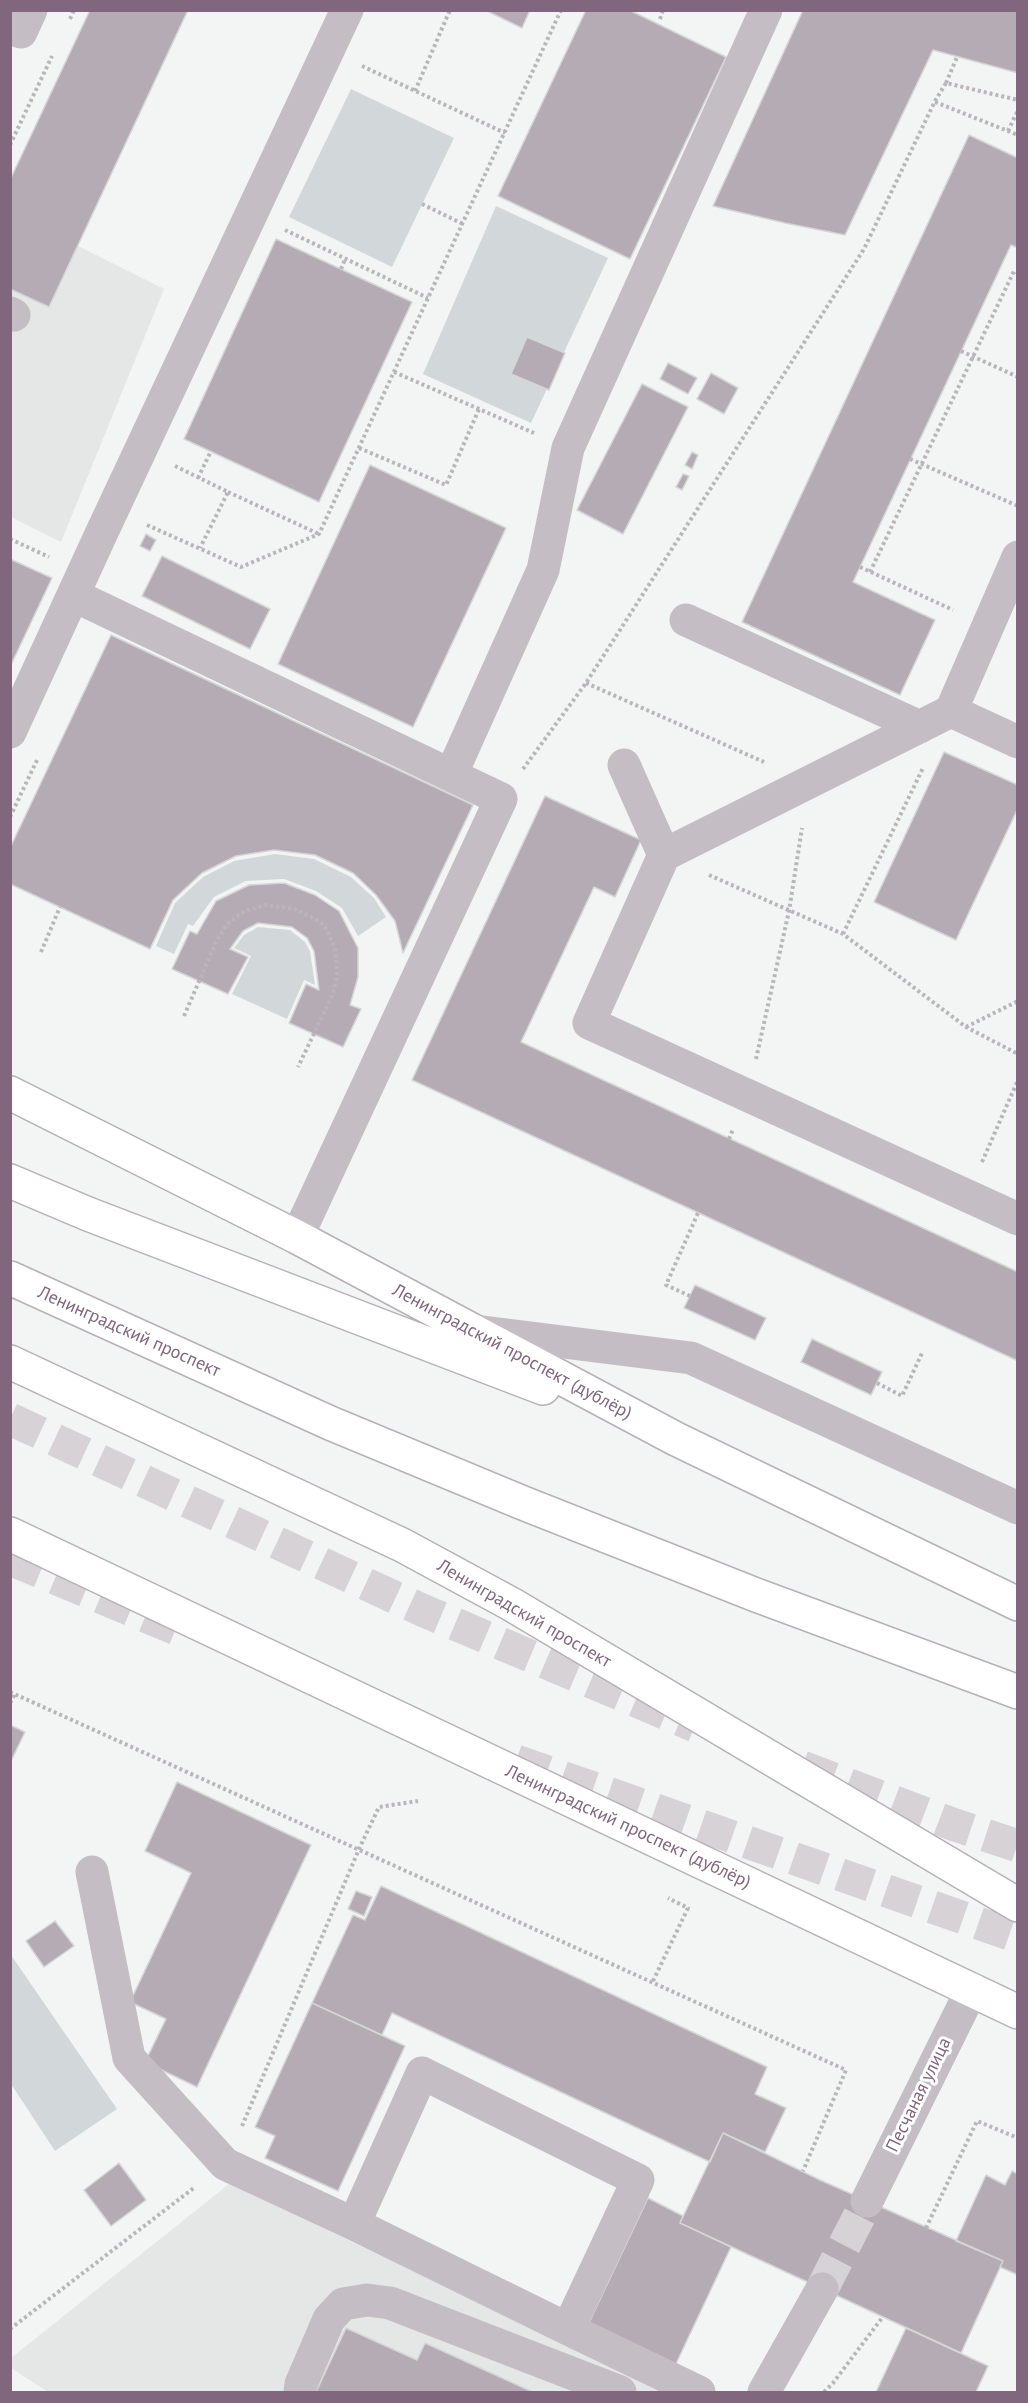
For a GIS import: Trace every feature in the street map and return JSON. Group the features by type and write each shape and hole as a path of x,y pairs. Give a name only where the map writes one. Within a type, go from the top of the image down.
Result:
{"main road":[{"name":"Ленинградский проспект (дублёр)","path":"10,1093 297,1237 676,1440 1017,1604"},
{"path":"10,1181 88,1214 676,1440"},
{"name":"Ленинградский проспект","path":"10,1278 330,1423 512,1499 756,1595 1017,1692"},
{"name":"Ленинградский проспект","path":"10,1362 422,1556 512,1604 1017,1905"},
{"name":"Ленинградский проспект (дублёр)","path":"10,1534 1017,2012"}],"street":[{"path":"10,28 21,32 31,10"},
{"path":"10,732 347,10"},
{"path":"451,775 543,570 568,448 766,10"},
{"path":"1017,557 951,711 664,855 589,1023 1017,1220"},
{"path":"73,595 501,799 297,1237"},
{"path":"686,620 920,726"},
{"path":"951,711 1017,742"},
{"path":"624,765 664,855"},
{"path":"472,1330 691,1358 1017,1508"},
{"path":"92,1872 129,2058 225,2164 354,2224 699,2392"},
{"name":"Песчаная улица","path":"867,2201 972,1989"},
{"path":"354,2224 422,2073 638,2180 568,2329"},
{"path":"764,2392 822,2289"},
{"path":"300,2392 329,2319 344,2304 367,2300 390,2303 608,2390"}],"path":[{"path":"65,29 74,10"},
{"path":"415,91 450,10"},
{"path":"153,528 241,567 320,534 561,10"},
{"path":"660,19 663,10"},
{"path":"10,145 56,47"},
{"path":"501,799 586,683 864,249 957,57"},
{"path":"372,70 505,133"},
{"path":"946,83 1017,100"},
{"path":"935,101 1017,135"},
{"path":"1008,131 1017,110"},
{"path":"422,204 463,224"},
{"path":"295,235 428,298"},
{"path":"341,269 345,259"},
{"path":"870,572 1014,271 1017,273"},
{"path":"961,351 1017,376"},
{"path":"394,372 568,448"},
{"path":"359,448 446,485 479,409"},
{"path":"198,478 211,451"},
{"path":"910,459 1017,506"},
{"path":"178,467 320,534"},
{"path":"200,549 228,492"},
{"path":"860,567 987,626"},
{"path":"586,683 809,783 789,910 747,1096"},
{"path":"843,933 925,764"},
{"path":"664,855 843,933 966,1027 1017,1054"},
{"path":"184,1016 217,940 228,923 245,911 265,905 295,909 320,921 330,936 336,954 337,978 332,996 298,1067"},
{"path":"40,952 60,907"},
{"path":"966,1027 1017,1001"},
{"path":"967,1196 1017,1080"},
{"path":"690,1296 666,1285 698,1213"},
{"path":"877,1383 902,1395 923,1351"},
{"path":"10,1702 13,1693 846,2070 803,2171"},
{"path":"359,1849 379,1807 418,1801"},
{"path":"653,1981 688,1908 668,1898"},
{"path":"926,2228 977,2121 1017,2138"},
{"path":"824,2392 882,2318"}],"shaded area":[{"path":"351,89 454,138 392,267 289,217"},
{"path":"496,206 608,258 531,423 423,374"},
{"path":"78,246 164,289 61,542 11,517 10,289 49,307"},
{"path":"275,854 314,859 351,877 374,898 386,917 358,936 342,908 316,891 284,879 246,881 214,897 193,926 188,924 174,954 156,946 175,903 203,877 234,861"},
{"path":"258,927 290,930 305,942 310,951 315,985 304,980 287,1019 232,994 251,956 234,948 244,935"},
{"path":"11,1955 117,2109 55,2151 11,2084"},
{"path":"229,2184 662,2387 658,2392 48,2392 11,2368 11,2358"}],"building":[{"path":"90,10 188,10 49,307 10,289 10,180"},
{"path":"485,10 530,10 522,28"},
{"path":"586,10 629,10 726,57 630,259 498,196"},
{"path":"803,10 1018,10 1018,73 933,50 845,235 713,206"},
{"path":"969,135 1018,158 1018,248 1011,245 853,582 935,620 900,695 742,622"},
{"path":"276,239 412,302 319,502 184,439"},
{"path":"527,337 565,353 549,390 511,374"},
{"path":"668,363 697,378 688,394 660,379"},
{"path":"711,373 738,388 724,414 697,399"},
{"path":"642,384 688,407 623,534 577,510"},
{"path":"692,452 698,455 692,469 685,465"},
{"path":"370,465 506,528 413,727 278,664"},
{"path":"683,474 689,476 682,490 676,487"},
{"path":"146,534 156,540 150,551 140,546"},
{"path":"162,556 270,609 250,649 142,596"},
{"path":"10,559 52,578 10,667"},
{"path":"111,635 473,805 403,953 395,921 376,895 353,873 315,855 274,850 236,856 202,873 173,900 150,949 10,884 10,848"},
{"path":"944,752 1018,785 1018,808 956,940 874,902"},
{"path":"545,796 641,840 615,897 594,887 521,1042 1018,1272 1018,1361 412,1080"},
{"path":"284,883 315,895 339,911 358,948 358,977 350,1005 361,1009 343,1047 289,1023 306,984 319,990 314,951 307,938 292,927 258,923 243,931 230,949 248,957 228,994 172,969 190,931 197,934 216,901 249,885"},
{"path":"695,1285 766,1318 755,1340 684,1308"},
{"path":"812,1339 882,1372 871,1395 801,1362"},
{"path":"10,1725 25,1732 10,1763"},
{"path":"177,1782 311,1845 197,2087 145,2062 166,2019 130,2002 191,1873 145,1851"},
{"path":"381,1886 767,2067 755,2094 786,2108 765,2152 723,2133 710,2162 392,2013 382,2035 312,2003 353,1915 365,1920"},
{"path":"356,1891 372,1897 364,1916 348,1909"},
{"path":"55,1921 74,1946 44,1967 26,1941"},
{"path":"312,2003 405,2046 338,2191 265,2158 275,2136 255,2127"},
{"path":"723,2133 820,2180 1003,2261 961,2353 680,2223"},
{"path":"119,2163 146,2200 111,2226 84,2190"},
{"path":"1012,2171 1018,2174 1018,2275 1000,2267 1003,2261 956,2241 986,2175 1005,2185"},
{"path":"648,2198 683,2216 680,2223 731,2247 674,2368 587,2327"},
{"path":"346,2328 417,2360 425,2343 533,2392 316,2392"},
{"path":"906,2328 988,2366 976,2392 876,2392"}],"tunnel":[{"path":"10,1419 422,1610 695,1726"},
{"path":"10,1559 186,1633"},
{"path":"516,1761 1018,1937"},
{"path":"802,1767 955,1825 1018,1846"},
{"path":"822,2289 867,2201"}]}
